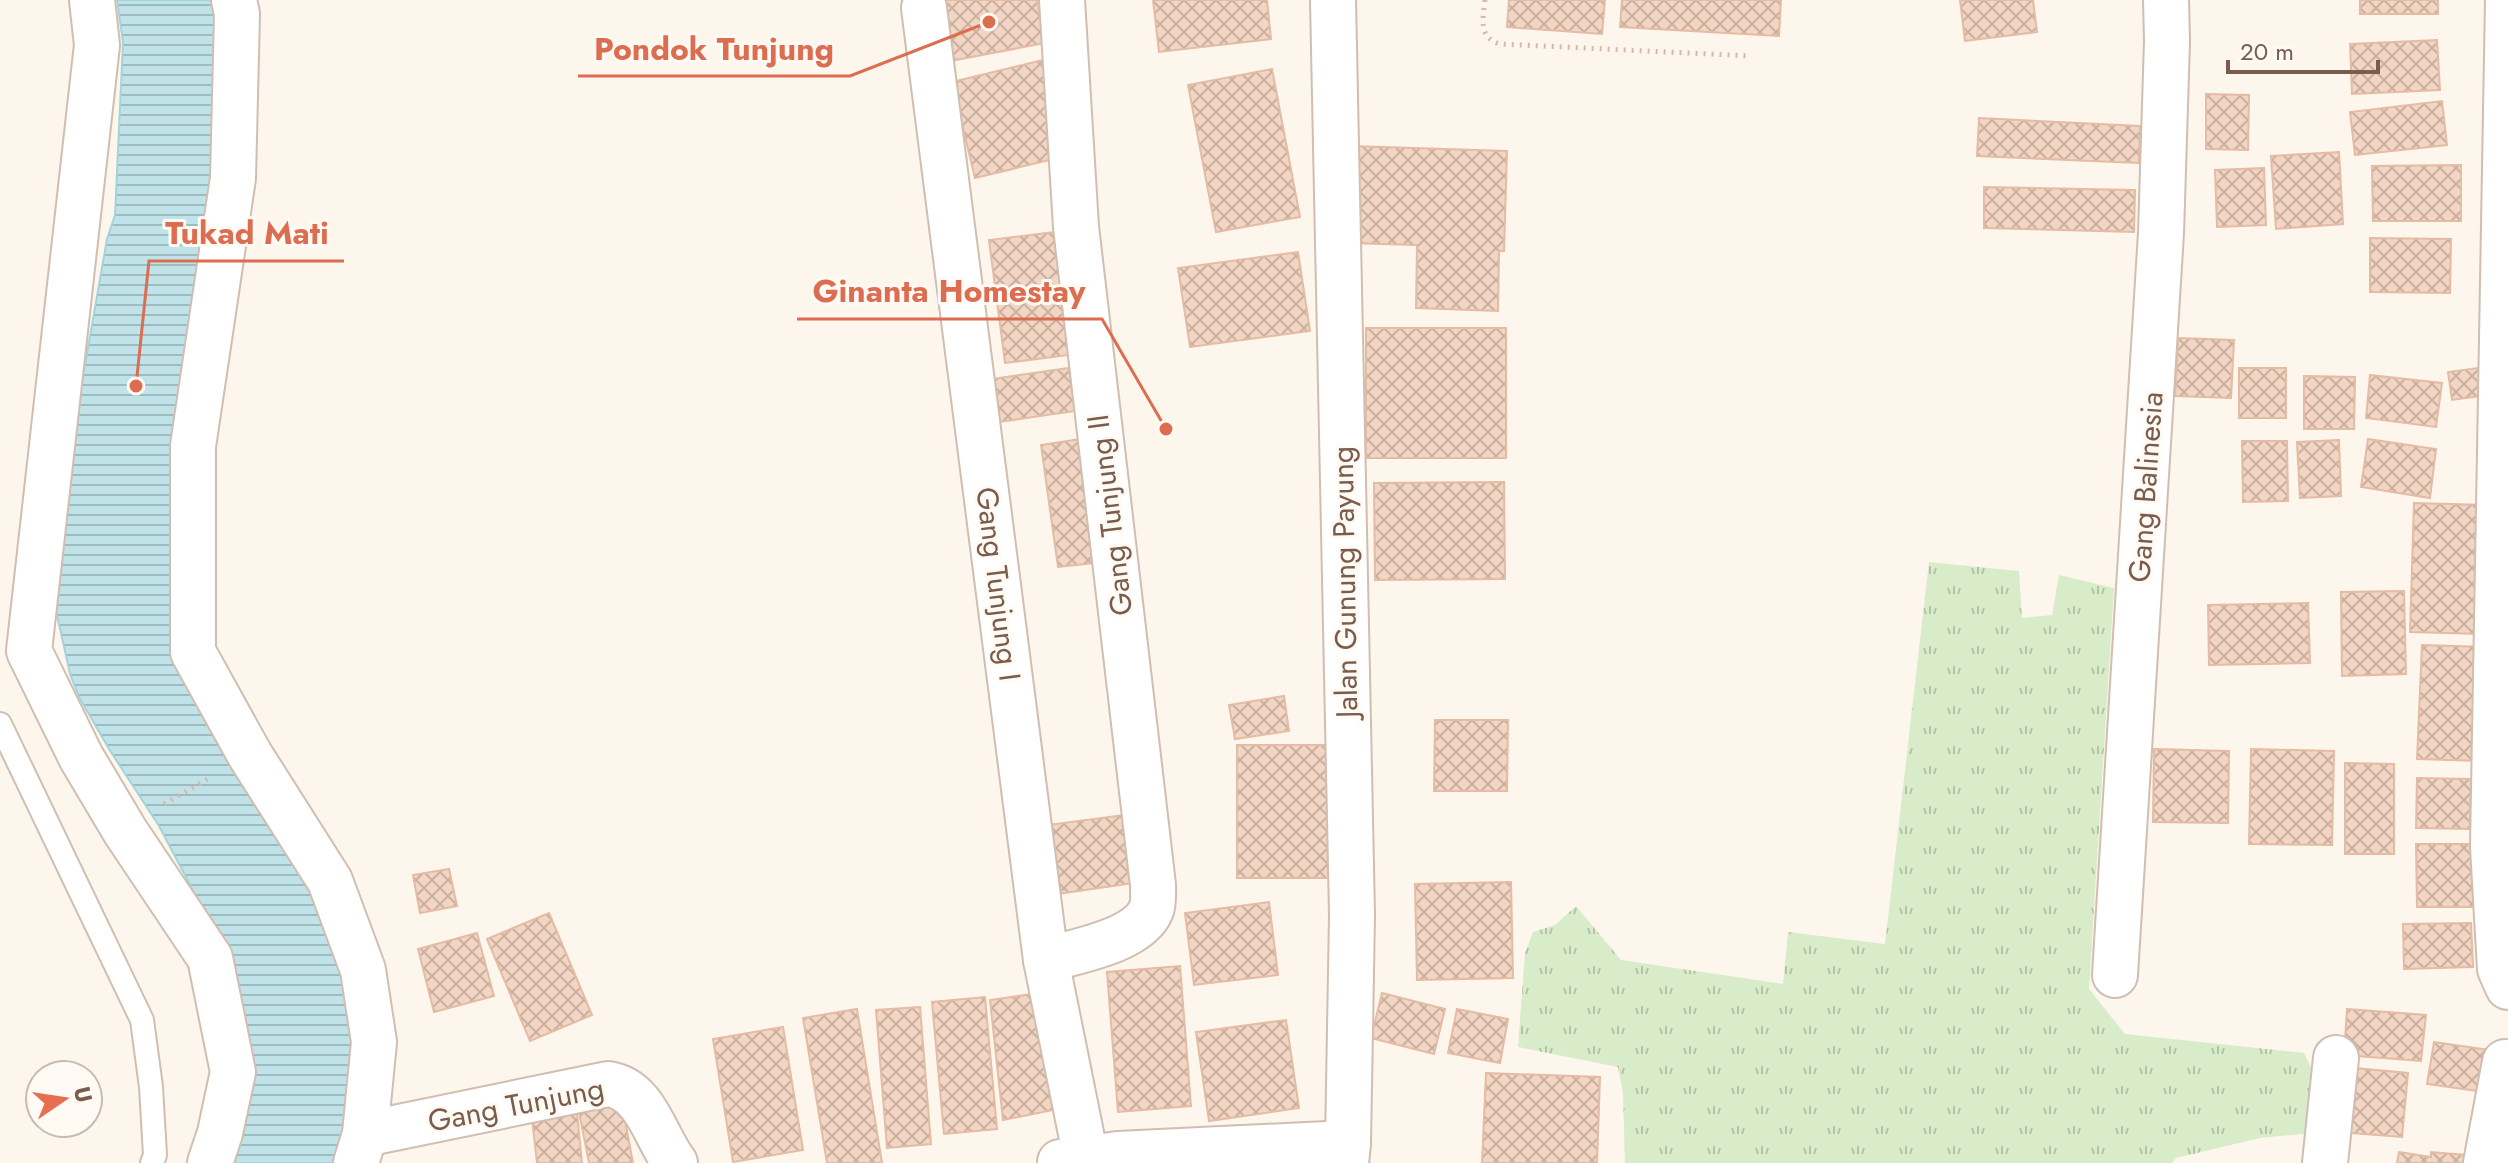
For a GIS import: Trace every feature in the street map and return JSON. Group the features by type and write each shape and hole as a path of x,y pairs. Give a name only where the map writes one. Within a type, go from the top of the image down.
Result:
{"street":[{"path":"92,0 97,45 29,651 81,757 125,831 210,958 233,1072 210,1163"},
{"path":"234,0 237,14 233,178 193,446 193,652 250,755 330,881 363,970 374,1042 360,1148"},
{"name":"Gang Tunjung II","path":"1046,960 1119,938 1139,926 1151,909 1153,885 1076,227 1062,0"},
{"name":"Jalan Gunung Payung","path":"1333,0 1352,915 1347,1153"},
{"name":"Gang Balinesia","path":"2115,975 2161,233 2166,0"},
{"path":"2508,0 2500,848 2500,969 2508,987"},
{"name":"Gang Tunjung I","path":"924,8 1071,1160"},
{"path":"2325,1163 2336,1058"},
{"path":"2486,1163 2505,1062"},
{"name":"Gang Tunjung","path":"360,1148 608,1084 619,1085 632,1094 675,1163"},
{"path":"1071,1160 1118,1154 1347,1153"}],"lane":[{"path":"0,724 142,1020 151,1087 155,1155 152,1163"}],"path":[{"path":"1485,0 1482,23 1485,35 1500,44 1751,56"},
{"path":"157,808 220,773"}],"green space":[{"path":"1929,562 2019,571 2022,618 2052,615 2059,575 2114,588 2089,989 2125,1034 2304,1053 2317,1080 2313,1133 2260,1138 2176,1158 2172,1163 1625,1163 1623,1093 1618,1067 1518,1047 1525,953 1533,932 1555,925 1576,906 1621,960 1783,984 1788,932 1885,944"}],"water":[{"path":"117,0 228,0 230,12 171,553 170,588 191,687 297,852 352,1000 356,1086 338,1163 226,1163 225,951 159,826 79,697 70,674 57,615 60,546 75,422 107,239 115,215 123,42"}],"building":[{"path":"933,0 1037,0 1045,43 945,62"},
{"path":"1153,0 1267,0 1271,39 1159,52"},
{"path":"1509,0 1605,0 1602,34 1507,27"},
{"path":"1622,0 1781,0 1779,36 1620,27"},
{"path":"1960,0 2033,0 2037,32 1965,41"},
{"path":"2360,0 2438,0 2438,14 2360,14"},
{"path":"2437,40 2440,90 2352,94 2350,44"},
{"path":"1043,60 1066,156 975,178 952,82"},
{"path":"1272,69 1300,217 1216,232 1188,85"},
{"path":"2206,94 2249,95 2248,150 2206,149"},
{"path":"2442,101 2447,145 2355,155 2350,112"},
{"path":"1979,118 2140,126 2139,163 1977,156"},
{"path":"1351,146 1507,151 1504,251 1499,251 1498,311 1416,308 1417,245 1348,243"},
{"path":"2339,152 2343,224 2276,229 2271,156"},
{"path":"2461,165 2461,221 2373,221 2372,166"},
{"path":"2264,168 2266,225 2217,227 2215,170"},
{"path":"1984,187 2135,190 2134,232 1984,228"},
{"path":"1054,232 1069,355 1005,363 989,240"},
{"path":"2370,238 2451,239 2450,293 2370,292"},
{"path":"1298,252 1310,331 1190,347 1178,268"},
{"path":"1366,328 1506,328 1506,458 1366,458"},
{"path":"2178,338 2234,340 2231,398 2175,396"},
{"path":"2485,367 2489,395 2452,400 2448,372"},
{"path":"1069,368 1075,411 998,422 992,379"},
{"path":"2239,368 2286,368 2286,418 2239,418"},
{"path":"2370,375 2442,383 2436,427 2366,418"},
{"path":"2304,376 2355,377 2354,429 2304,429"},
{"path":"1087,438 1104,562 1058,567 1041,445"},
{"path":"2368,439 2436,449 2430,498 2361,487"},
{"path":"2339,440 2341,496 2300,498 2297,442"},
{"path":"2242,441 2287,441 2288,501 2243,502"},
{"path":"1504,482 1505,579 1375,580 1374,483"},
{"path":"2414,503 2486,505 2482,634 2410,632"},
{"path":"2404,591 2406,674 2342,676 2341,592"},
{"path":"2308,603 2310,663 2209,665 2208,605"},
{"path":"2422,645 2485,647 2481,761 2417,759"},
{"path":"1284,696 1289,731 1235,739 1229,705"},
{"path":"1435,720 1508,720 1507,791 1434,791"},
{"path":"1237,745 1328,745 1328,878 1237,878"},
{"path":"2154,749 2229,751 2228,823 2153,822"},
{"path":"2251,749 2334,751 2332,845 2249,844"},
{"path":"2345,763 2394,764 2394,854 2345,854"},
{"path":"2417,778 2471,779 2470,829 2416,828"},
{"path":"1131,814 1141,882 1050,895 1040,826"},
{"path":"2416,844 2474,844 2475,907 2417,907"},
{"path":"449,869 457,906 420,913 413,875"},
{"path":"1511,882 1513,978 1417,980 1415,884"},
{"path":"1269,902 1278,975 1194,985 1185,913"},
{"path":"549,913 592,1015 530,1041 487,939"},
{"path":"2471,923 2473,967 2404,969 2403,924"},
{"path":"477,933 494,996 434,1012 418,949"},
{"path":"1180,966 1191,1106 1118,1112 1107,972"},
{"path":"1047,992 1063,1108 1003,1120 990,1000"},
{"path":"1382,993 1445,1009 1434,1054 1371,1038"},
{"path":"985,997 997,1129 944,1134 932,1002"},
{"path":"920,1007 931,1144 887,1148 876,1010"},
{"path":"857,1009 882,1163 827,1163 803,1018"},
{"path":"1457,1009 1508,1019 1500,1063 1448,1053"},
{"path":"2347,1009 2426,1015 2421,1061 2344,1055"},
{"path":"1286,1020 1299,1108 1209,1121 1196,1032"},
{"path":"783,1027 803,1150 733,1162 713,1039"},
{"path":"2434,1042 2497,1051 2492,1093 2427,1084"},
{"path":"2344,1067 2408,1073 2402,1137 2339,1132"},
{"path":"1486,1073 1600,1077 1597,1163 1482,1163"},
{"path":"621,1099 633,1163 589,1163 578,1107"},
{"path":"577,1113 582,1163 537,1163 532,1118"},
{"path":"2399,1152 2431,1157 2431,1152 2478,1156 2477,1163 2397,1163"}],"place":[{"name":"Pondok Tunjung","path":"989,22"},
{"name":"Tukad Mati","path":"136,386"},
{"name":"Ginanta Homestay","path":"1166,429"}]}
